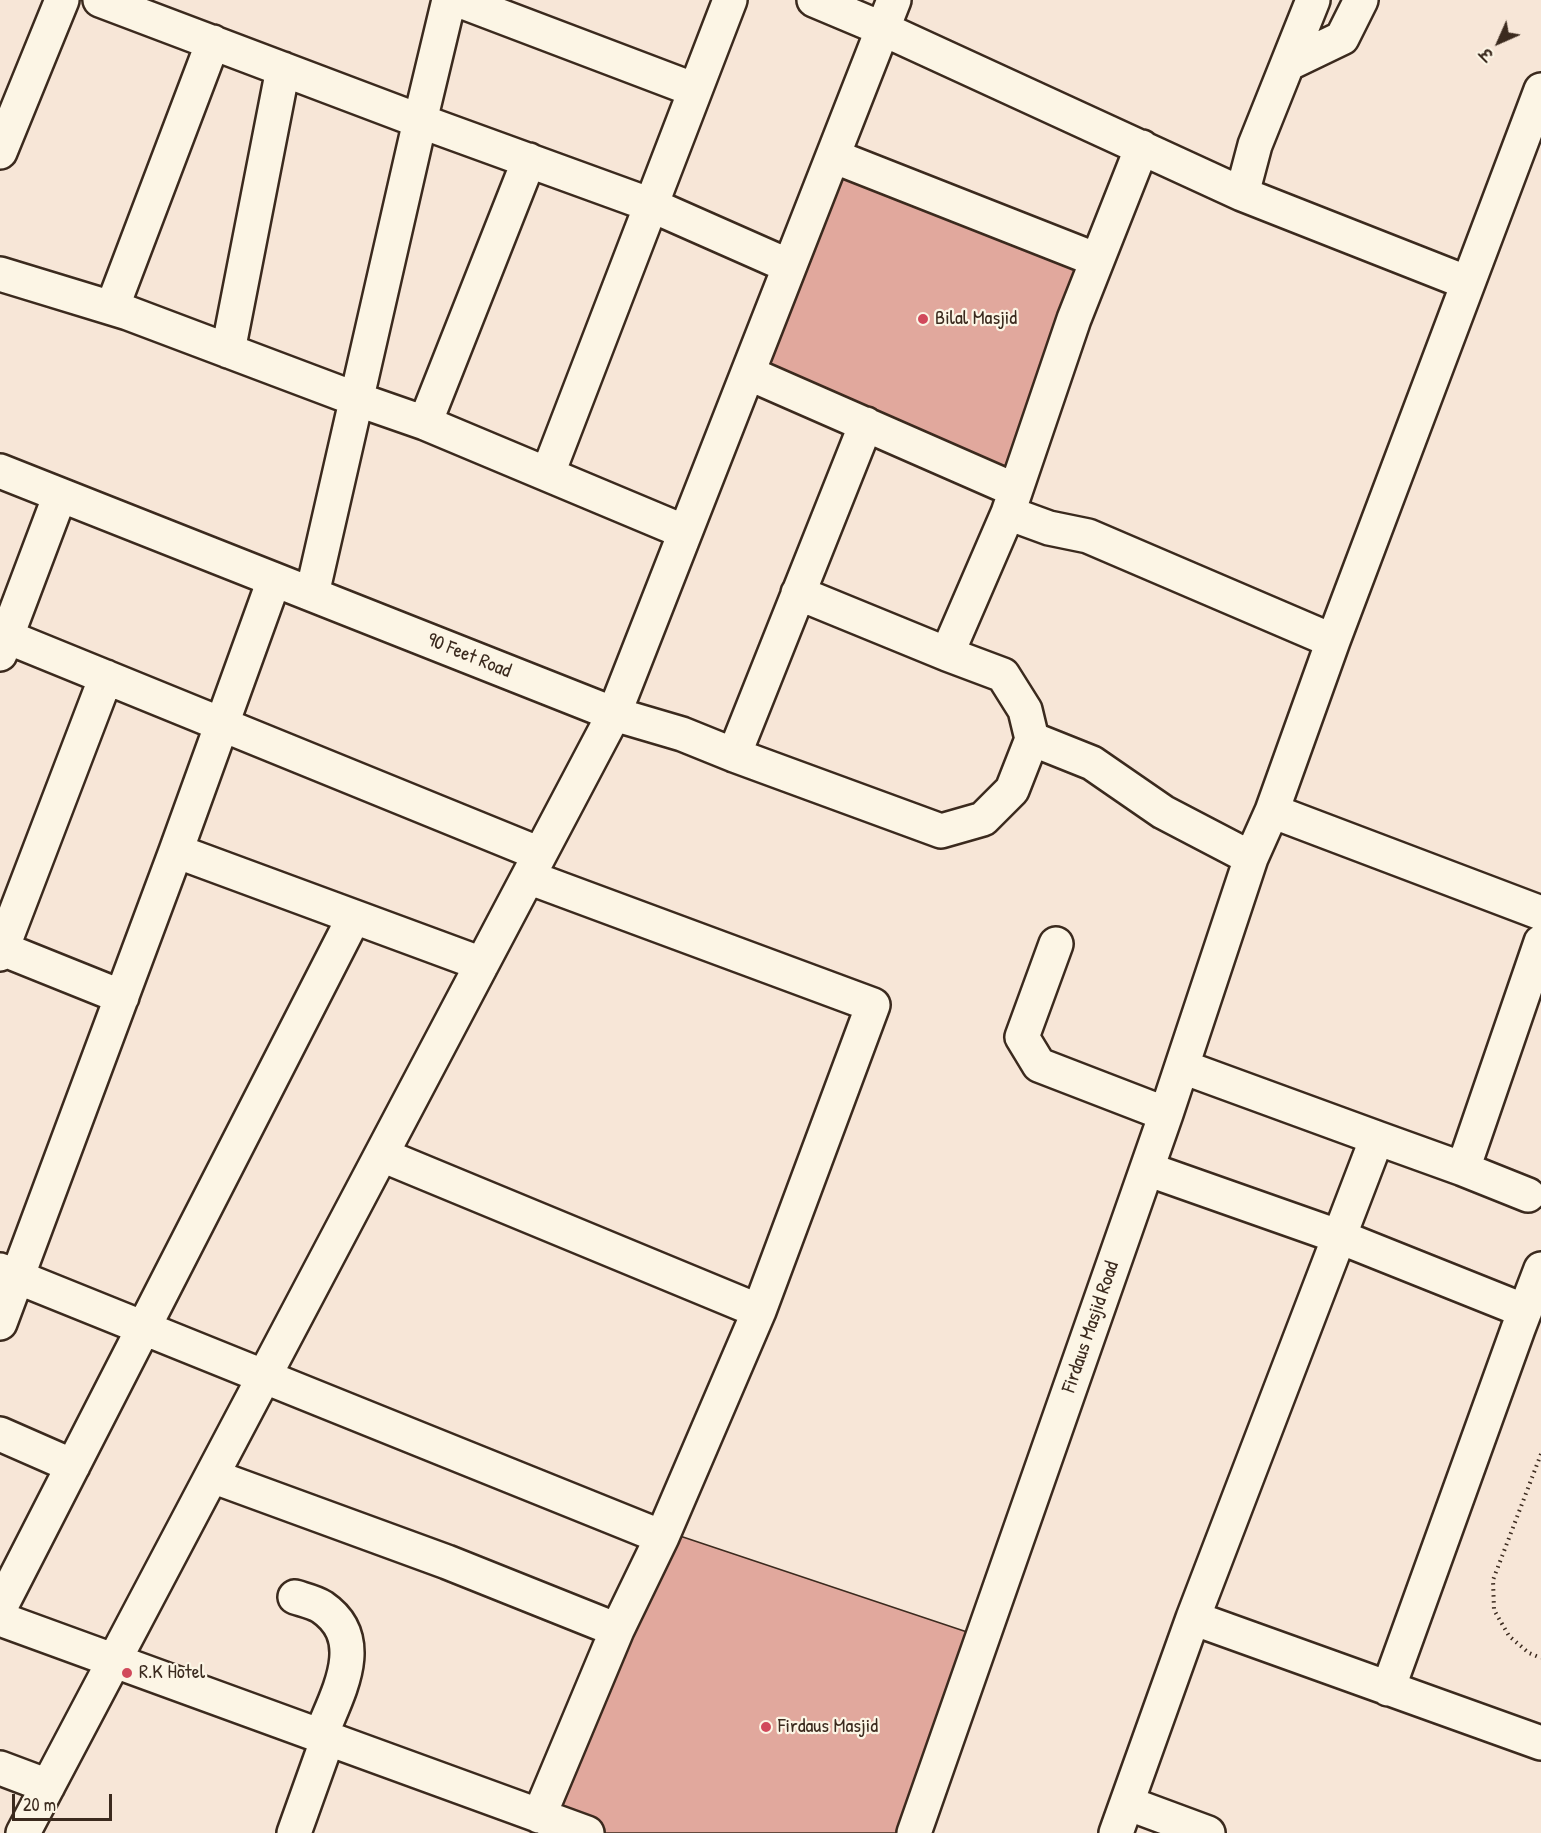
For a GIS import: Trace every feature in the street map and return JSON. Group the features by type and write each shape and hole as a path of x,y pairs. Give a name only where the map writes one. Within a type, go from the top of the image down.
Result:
{"street":[{"path":"0,152 62,0"},
{"path":"100,0 420,121 651,205 789,266"},
{"path":"312,594 449,0"},
{"path":"458,0 695,90"},
{"path":"548,473 729,0"},
{"path":"814,0 888,14 1142,147 1242,194 1468,283"},
{"path":"1242,194 1256,145 1313,0"},
{"path":"1288,64 1342,38 1361,0"},
{"path":"23,1833 614,714 888,14"},
{"path":"112,308 213,42"},
{"path":"228,351 283,69"},
{"path":"914,1833 1183,1067 1251,858 1270,816 1333,641 1541,90"},
{"path":"947,654 1011,501 1074,319 1142,147"},
{"path":"833,156 1097,260"},
{"path":"425,423 529,160"},
{"path":"0,274 112,308 425,423 685,532"},
{"path":"748,373 866,424 1011,501 1049,528 1088,536 1333,641"},
{"path":"734,755 866,424"},
{"name":"90 Feet Road","path":"0,471 614,714 682,734 941,831 983,819 1012,790 1032,739"},
{"path":"60,495 2,642 106,677 222,725 534,866 873,1005 759,1311 662,1537 617,1630 539,1816"},
{"path":"0,1323 8,1274 122,997 274,580"},
{"path":"798,593 1003,675 1025,710 1032,739 1092,763 1163,812 1251,858"},
{"path":"106,677 1,950 122,997"},
{"path":"1270,816 1541,912"},
{"name":"Firdaus Masjid Road","path":"914,1833 1270,816"},
{"path":"176,851 482,964"},
{"path":"0,1608 354,916"},
{"path":"1463,1169 1541,942"},
{"path":"1056,944 1022,1036 1039,1065 1166,1114"},
{"path":"1183,1067 1463,1169 1527,1195"},
{"path":"1116,1833 1193,1618 1377,1138"},
{"path":"382,1155 759,1311"},
{"path":"1147,1169 1340,1237 1525,1311"},
{"path":"1388,1689 1541,1269"},
{"path":"8,1274 662,1537"},
{"path":"0,1434 73,1466"},
{"path":"212,1476 447,1562 617,1630"},
{"path":"294,1833 340,1687 348,1652 343,1631 334,1617 320,1606 295,1597"},
{"path":"1193,1618 1541,1743"},
{"path":"0,1619 587,1833"},
{"path":"0,1768 48,1786"},
{"path":"1126,1803 1208,1833"}],"path":[{"path":"1541,1454 1493,1580 1494,1610 1509,1636 1529,1653 1541,1658"}],"building":[{"name":"Bilal Masjid","path":"836,163 1091,263 1008,486 753,375"},
{"name":"Firdaus Masjid","path":"665,1531 982,1637 914,1833 587,1833 543,1817"}],"place":[{"name":"Bilal Masjid","path":"923,319"},
{"name":"R.K Hotel","path":"127,1673"},
{"name":"Firdaus Masjid","path":"766,1727"}]}
